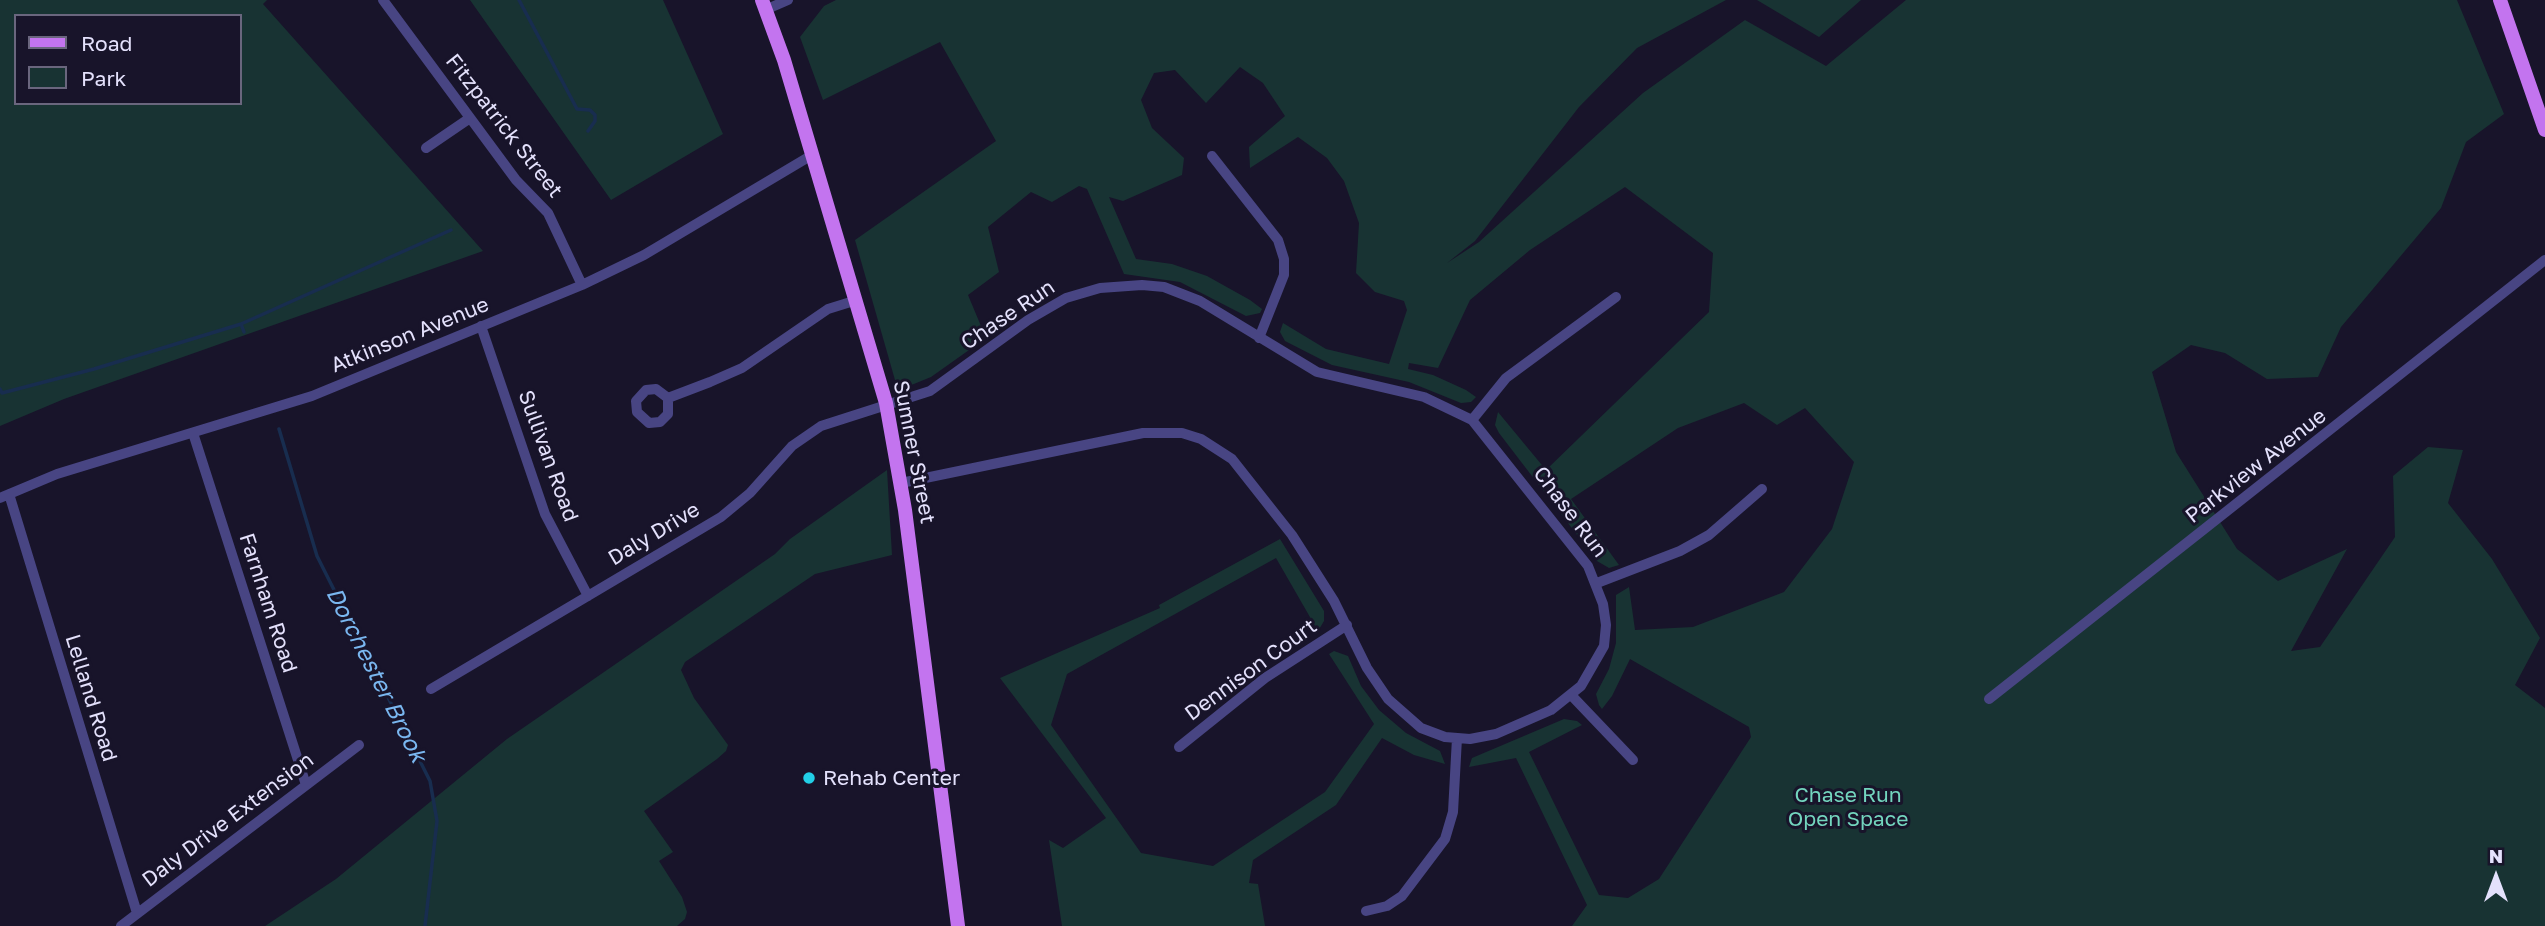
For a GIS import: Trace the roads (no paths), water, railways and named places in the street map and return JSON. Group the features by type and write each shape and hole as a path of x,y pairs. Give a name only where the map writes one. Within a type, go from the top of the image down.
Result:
{"main road":[{"path":"2500,0 2545,130"},
{"name":"Sumner Street","path":"763,5 857,300 886,403 901,483 958,926"}],"street":[{"name":"Fitzpatrick Street","path":"383,0 516,180 548,213 582,285"},
{"path":"763,5 788,0"},
{"path":"426,148 470,118"},
{"name":"Atkinson Avenue","path":"4,496 57,474 312,396 582,285 644,255 812,155"},
{"path":"1212,156 1278,240 1284,258 1284,275 1259,338"},
{"name":"Parkview Avenue","path":"1989,699 2253,494 2545,260"},
{"name":"Chase Run","path":"886,403 930,391 1049,306 1100,288 1142,285 1164,287 1200,301 1317,372 1424,397 1472,420 1588,566 1597,583 1605,613 1604,646 1589,677 1572,696 1551,710 1510,729 1481,737 1457,738 1421,728 1399,711 1377,684 1347,625 1292,534 1223,451 1191,435 1143,433 901,483"},
{"path":"1472,420 1507,378 1616,297"},
{"path":"668,398 742,368 822,312 857,300"},
{"name":"Sullivan Road","path":"481,326 540,501 589,596"},
{"name":"Daly Drive","path":"431,689 730,511 792,446 812,431 886,403"},
{"name":"Farnham Road","path":"193,433 306,785"},
{"path":"1597,583 1645,566 1703,539 1762,489"},
{"name":"Lelland Road","path":"4,496 137,914"},
{"name":"Dennison Court","path":"1179,747 1265,678 1347,625"},
{"path":"1572,696 1633,760"},
{"path":"1366,911 1387,906 1402,896 1446,839 1453,812 1457,738"},
{"name":"Daly Drive Extension","path":"121,926 359,745"}],"waterway":[{"path":"519,0 577,109 590,110 595,115 595,121 588,131"},
{"path":"241,324 451,230"},
{"name":"Dorchester Brook","path":"0,389 2,393 94,369 241,324 244,332"},
{"name":"Dorchester Brook","path":"279,429 317,556 430,781 437,821 425,926"}],"place":[{"name":"Rehab Center","path":"809,778"}],"park label":[{"name":"Chase Run Open Space","path":"1848,807"}]}
